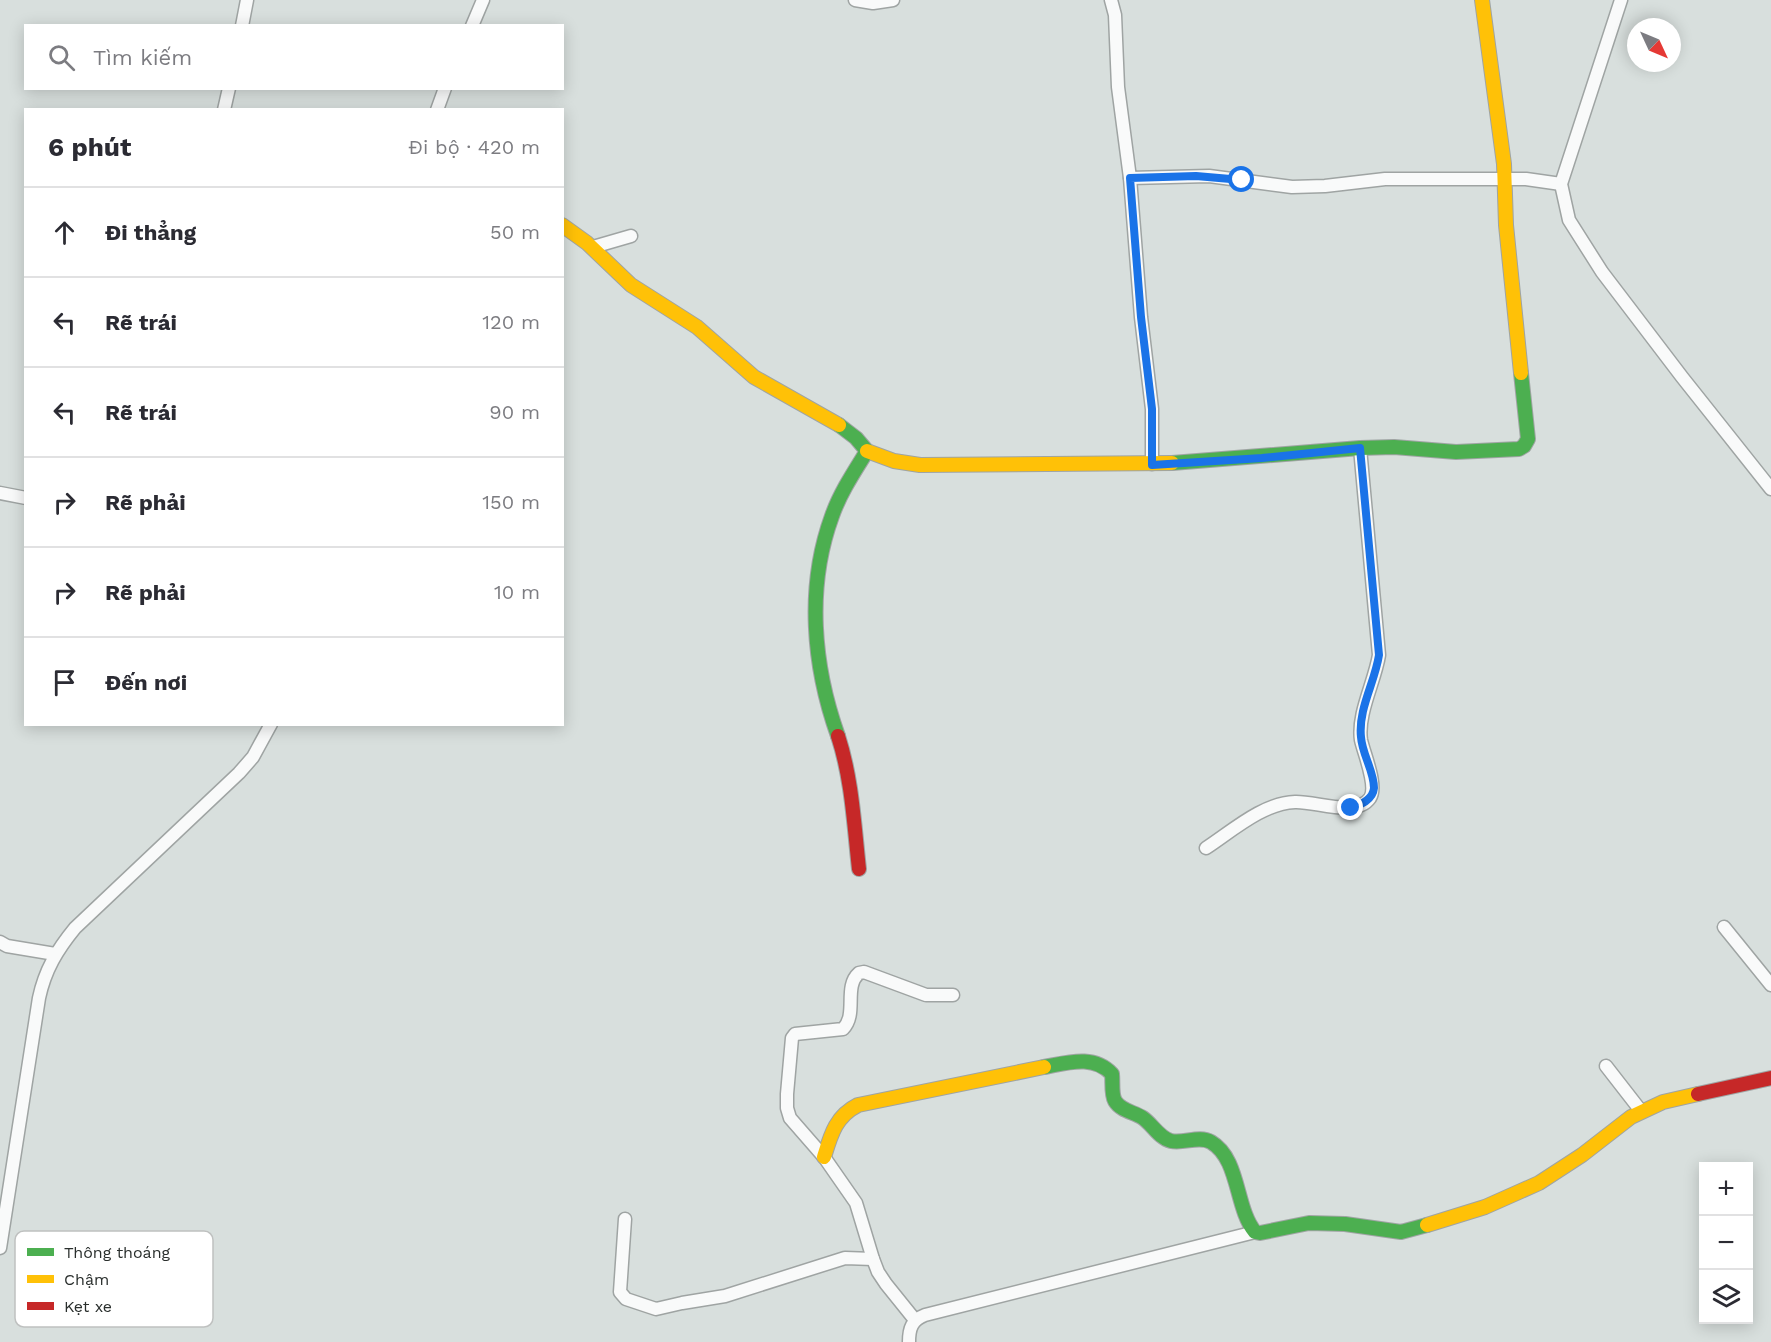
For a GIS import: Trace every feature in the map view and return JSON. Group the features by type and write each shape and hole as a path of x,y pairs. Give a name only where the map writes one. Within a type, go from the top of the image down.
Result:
{"street":[{"path":"242,24 247,0"},
{"path":"473,24 483,0"},
{"path":"855,0 873,3 893,0"},
{"path":"1111,0 1115,15 1119,95 1130,178 1141,317 1152,409 1152,465"},
{"path":"564,226 576,232 593,247 634,289 689,321 753,377 846,428 860,440 867,451 894,461 920,465 1152,465 1360,448 1394,447 1456,452 1518,449 1524,446 1528,439 1506,225 1506,180 1482,0"},
{"path":"1621,0 1561,184 1569,220 1602,272 1771,489"},
{"path":"224,108 229,90"},
{"path":"438,108 445,90"},
{"path":"1130,178 1209,177 1292,187 1325,186 1385,179 1526,179 1561,184"},
{"path":"593,247 631,236"},
{"path":"1206,848 1264,811 1282,803 1297,802 1351,808 1362,804 1370,797 1374,788 1361,737 1366,703 1377,671 1379,655 1360,448"},
{"path":"859,869 845,762 819,673 816,613 824,546 832,516 845,487 867,451"},
{"path":"0,493 24,498"},
{"path":"0,1248 39,998 45,975 55,954 75,928 239,773 253,757 270,726"},
{"path":"1724,927 1771,985"},
{"path":"0,942 7,946 55,954"},
{"path":"915,1320 886,1284 873,1259 856,1203 824,1157 790,1118 787,1108 794,1035 803,1032 843,1029 849,1018 854,977 859,973 864,972 926,995 953,995"},
{"path":"824,1157 838,1118 846,1110 858,1105 1061,1064 1092,1062 1101,1064 1112,1074 1112,1094 1116,1103 1146,1119 1166,1139 1172,1141 1200,1138 1209,1140 1220,1149 1232,1170 1248,1222 1255,1232"},
{"path":"1606,1066 1641,1111"},
{"path":"909,1342 911,1326 915,1320 925,1315 1255,1232 1310,1223 1326,1223 1401,1232 1441,1222 1485,1207 1539,1183 1582,1155 1641,1111 1663,1102 1771,1078"},
{"path":"625,1219 620,1292 626,1299 656,1310 725,1296 845,1258 873,1259"}],"traffic: fast":[{"path":"1172,463 1360,448 1394,447 1456,452 1519,449 1528,439 1521,373"},
{"path":"838,736 829,709 818,654 816,626 818,570 835,507 867,451 856,438 839,425"},
{"path":"1044,1067 1071,1062 1097,1064 1112,1074 1115,1101 1124,1109 1143,1118 1163,1137 1176,1142 1202,1139 1211,1142 1227,1160 1244,1210 1255,1232 1260,1233 1309,1223 1345,1224 1401,1232 1427,1225"}],"traffic: slow":[{"path":"1482,0 1504,164 1506,225 1521,373"},
{"path":"564,226 587,243 631,285 697,327 754,377 839,425"},
{"path":"867,451 894,461 920,465 1172,463"},
{"path":"824,1157 839,1120 858,1105 1044,1067"},
{"path":"1427,1225 1485,1207 1539,1183 1582,1155 1631,1117 1663,1102 1698,1094"}],"traffic: jam":[{"path":"838,736 849,785 859,869"},
{"path":"1698,1094 1771,1078"}],"route":[{"path":"1242,180 1196,176 1130,178 1141,317 1152,409 1152,465 1262,458 1360,448 1370,578 1379,655 1377,671 1368,693 1361,737 1374,788 1370,797 1362,804 1351,808"}]}
